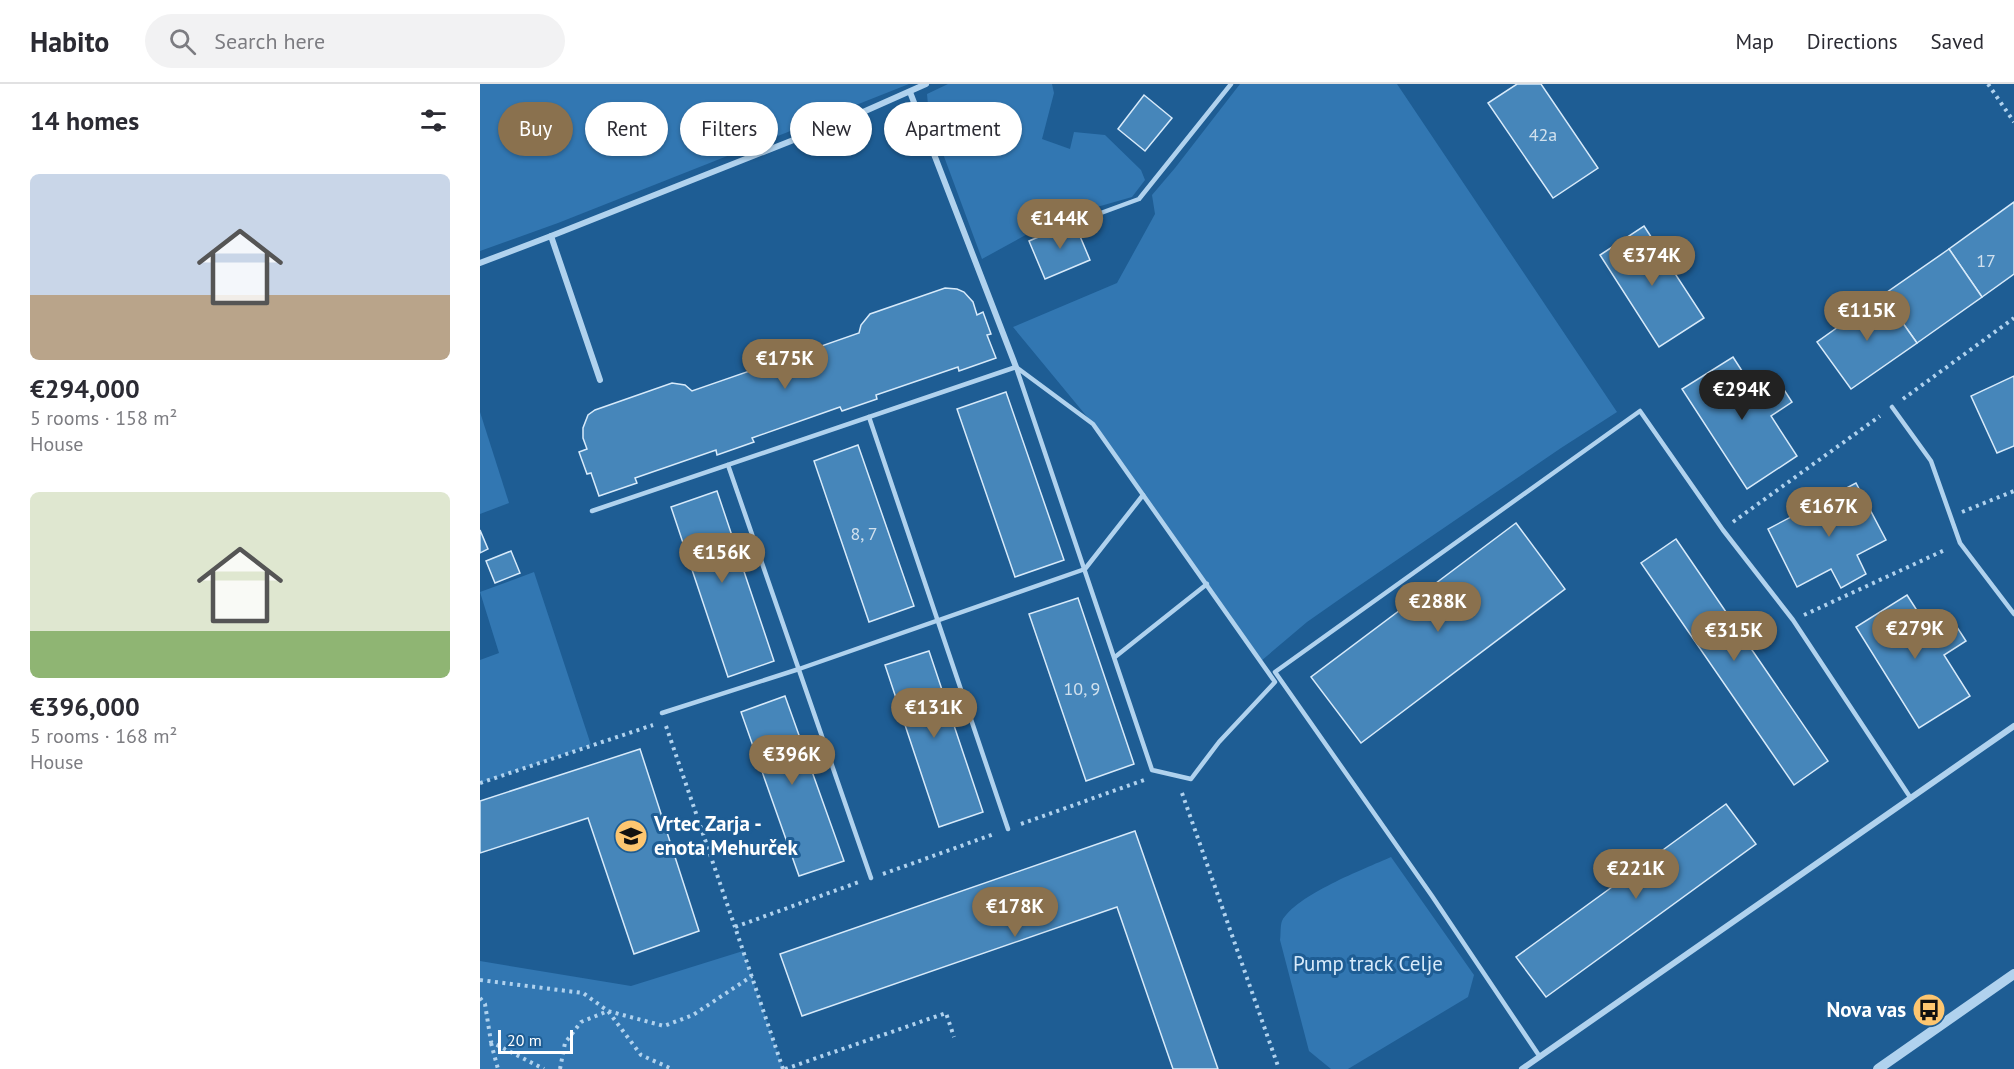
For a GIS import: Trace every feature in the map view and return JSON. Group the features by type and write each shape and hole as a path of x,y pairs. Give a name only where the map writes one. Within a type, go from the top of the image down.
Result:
{"street":[{"path":"480,263 926,84"},
{"path":"910,92 1016,367"},
{"path":"551,236 600,380"},
{"path":"1522,1069 2014,726"},
{"path":"1878,1069 2014,974"}],"lane":[{"path":"1090,217 1139,199 1231,84"},
{"path":"592,511 1016,367"},
{"path":"1016,367 1093,424 1275,682 1219,742 1191,779 1152,770 1016,367"},
{"path":"1892,407 1931,461 1960,543 2014,614"},
{"path":"1540,1057 1432,896 1275,672 1640,411 1723,530 1793,621 1910,797"},
{"path":"869,417 1008,829"},
{"path":"728,465 871,878"},
{"path":"662,713 799,669 1085,569 1143,495"},
{"path":"1115,657 1207,584"}],"path":[{"path":"1988,84 2014,122"},
{"path":"1723,530 2014,318"},
{"path":"1951,517 2014,491"},
{"path":"1793,621 1960,543"},
{"path":"480,783 664,721 784,1069 946,1014 954,1037"},
{"path":"735,927 1147,779"},
{"path":"1179,784 1279,1069"},
{"path":"560,1069 565,1043 580,1022 608,1011 664,1026 693,1015 752,976"},
{"path":"480,980 583,993 608,1011 641,1055 672,1069"},
{"path":"480,998 485,1004 498,1069"},
{"path":"491,1042 544,1069"}],"green space":[{"path":"480,84 909,84 864,102 790,102 790,131 778,136 778,102 680,102 680,156 727,156 558,223 480,251"},
{"path":"948,84 1052,84 1054,93 1042,139 1070,149 1074,132 1105,135 1141,170 1145,180 1132,197 1055,219 982,259 944,156 1022,156 1022,102 928,102 927,94"},
{"path":"1240,84 1397,84 1617,412 1347,594 1307,622 1261,661 1093,424 1013,327 1117,283 1155,214 1152,195"},
{"path":"480,412 509,503 480,514"},
{"path":"534,572 591,745 480,783 480,660 499,653 480,592"},
{"name":"Pump track Celje","path":"1391,857 1474,975 1468,997 1348,1069 1331,1069 1309,1051 1280,940 1281,923 1290,911 1316,892"},
{"path":"743,951 783,1069 480,1069 480,961 631,986"}],"building":[{"path":"1517,84 1541,84 1598,168 1553,198 1488,103"},
{"path":"1144,95 1172,118 1145,151 1118,129"},
{"path":"2014,202 2014,274 1982,297 1949,249"},
{"path":"1074,222 1090,260 1045,279 1029,241"},
{"path":"1644,226 1704,318 1659,347 1600,255"},
{"path":"1949,249 1982,297 1917,343 1883,295"},
{"path":"945,288 964,292 973,302 977,315 983,312 991,334 987,335 996,358 959,371 958,367 876,395 877,399 842,411 840,407 752,438 754,442 717,455 716,450 635,478 637,483 599,496 591,473 587,474 579,452 587,449 583,438 583,428 588,415 595,410 672,383 685,385 692,391 859,333 861,325 870,314"},
{"path":"1883,295 1917,343 1851,389 1817,342"},
{"path":"1733,357 1760,399 1781,385 1792,402 1771,416 1797,456 1747,489 1682,389"},
{"path":"2014,376 2014,446 1997,453 1971,396"},
{"path":"1006,392 1064,560 1015,577 957,409"},
{"path":"858,445 914,606 869,622 814,461"},
{"path":"1856,483 1886,540 1857,555 1866,574 1841,588 1831,569 1797,587 1768,529"},
{"path":"717,491 774,661 728,677 671,507"},
{"path":"1516,523 1565,589 1361,743 1311,677"},
{"path":"480,530 488,549 480,553"},
{"path":"1676,539 1828,761 1794,785 1641,563"},
{"path":"511,551 520,573 495,583 486,561"},
{"path":"1907,595 1934,637 1955,624 1966,641 1944,655 1970,696 1919,728 1856,627"},
{"path":"1078,598 1134,764 1086,781 1029,614"},
{"path":"929,651 983,812 939,827 885,665"},
{"path":"785,696 844,861 799,876 741,712"},
{"name":"Vrtec Zarja - enota Mehurček","path":"640,749 699,931 634,954 588,818 480,853 480,801"},
{"path":"1726,804 1756,844 1546,997 1516,957"},
{"path":"1135,831 1218,1069 1173,1069 1117,907 802,1016 780,954"}],"place":[{"name":"Vrtec Zarja - enota Mehurček","path":"631,836"},
{"name":"Nova vas","path":"1929,1010"}]}
